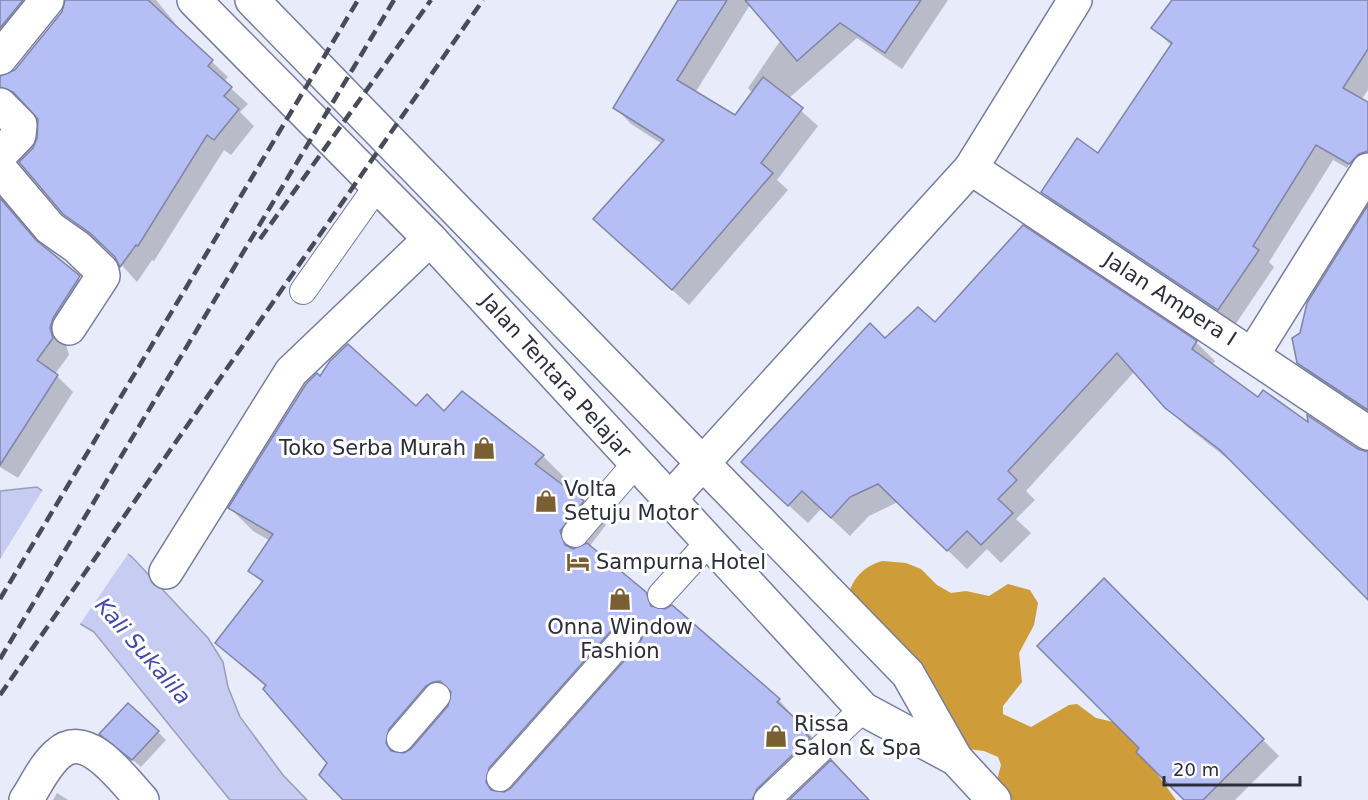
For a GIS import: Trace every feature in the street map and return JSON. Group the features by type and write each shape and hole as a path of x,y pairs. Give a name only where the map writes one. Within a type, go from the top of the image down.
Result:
{"street":[{"path":"0,58 47,0"},
{"name":"Jalan Tentara Pelajar","path":"194,0 430,239 863,709 956,759"},
{"name":"Jalan Tentara Pelajar","path":"252,0 908,674 956,759 994,800"},
{"path":"669,499 971,168 1075,0"},
{"path":"0,105 20,125 19,135 0,155"},
{"name":"Jalan Ampera I","path":"971,168 1253,354 1368,433"},
{"path":"0,169 50,228 77,247 102,271 103,276 69,328"},
{"path":"1253,354 1368,170"},
{"path":"166,572 291,372 430,239"},
{"path":"26,800 58,753 72,746 85,747 97,753 142,800"}],"lane":[{"path":"303,291 378,185"},
{"path":"575,534 636,463"},
{"path":"661,595 709,542"},
{"path":"500,778 628,634"},
{"path":"400,739 437,696"},
{"path":"767,800 863,709"}],"shaded area":[{"path":"883,561 906,563 921,569 937,585 951,593 966,591 989,596 1008,584 1030,590 1038,603 1034,625 1019,653 1022,682 1003,706 1003,714 1031,727 1069,705 1077,704 1096,718 1118,723 1176,800 1004,800 997,780 1001,765 998,757 984,751 968,749 849,594 861,573 871,565"}],"water":[{"name":"Kali Sukalila","path":"37,487 132,557 208,638 223,662 228,687 240,717 283,775 307,800 230,800 94,632 0,576 0,491"}],"pier":[{"path":"44,488 130,551 78,627 0,580 0,559"}],"building":[{"path":"0,0 23,0 0,28"},
{"path":"65,0 148,0 213,60 208,66 232,87 224,96 239,109 214,140 207,135 138,246 136,245 120,267 115,257 90,233 63,214 19,162 33,148 37,138 38,119 13,92 0,87 0,76 15,70 62,12"},
{"path":"678,0 727,0 677,80 735,115 763,77 803,108 761,163 773,173 672,290 593,219 664,140 613,108"},
{"path":"745,0 921,0 885,53 840,23 797,61"},
{"path":"1172,0 1368,0 1368,49 1343,88 1368,102 1368,151 1359,154 1349,164 1316,145 1253,246 1259,250 1218,310 1041,192 1077,138 1098,153 1172,43 1151,28"},
{"path":"0,198 36,240 80,276 53,318 50,328 53,338 37,360 58,375 0,465"},
{"path":"1368,205 1368,410 1297,363 1292,338 1300,333 1307,303"},
{"path":"1023,225 1197,341 1192,349 1258,397 1263,390 1308,422 1307,415 1358,449 1368,452 1368,600 1220,450 1165,408 1117,353 1008,471 1017,480 998,499 1013,513 981,545 967,531 947,551 878,484 850,497 831,518 802,491 788,506 741,462 870,323 885,338 918,307 935,322"},
{"path":"348,344 416,406 427,394 444,411 462,391 544,455 535,464 584,501 560,531 565,545 573,549 587,543 646,592 651,606 665,609 672,605 780,699 777,702 809,731 806,734 810,738 757,789 752,800 343,800 319,775 327,763 263,689 266,685 215,643 263,581 248,571 273,534 228,508 306,384 317,373 320,376 330,361","holes":["624,620 637,622 642,629 643,636 639,644 511,788 504,792 491,790 486,782 489,768 617,624","440,681 451,692 448,706 411,749 404,753 391,751 386,743 389,729 426,686"]},
{"path":"1104,578 1264,739 1203,800 1184,800 1136,752 1139,748 1037,646"},
{"path":"128,703 159,731 132,760 99,734"},
{"path":"831,760 869,800 789,800"}],"railway":[{"path":"0,599 358,0"},
{"path":"0,659 394,0"},
{"path":"260,239 431,0"},
{"path":"0,695 483,0"}],"place":[{"name":"Toko Serba Murah","path":"484,448"},
{"name":"Volta Setuju Motor","path":"546,501"},
{"name":"Sampurna Hotel","path":"578,562"},
{"name":"Onna Window Fashion","path":"620,599"},
{"name":"Rissa Salon & Spa","path":"776,736"}]}
